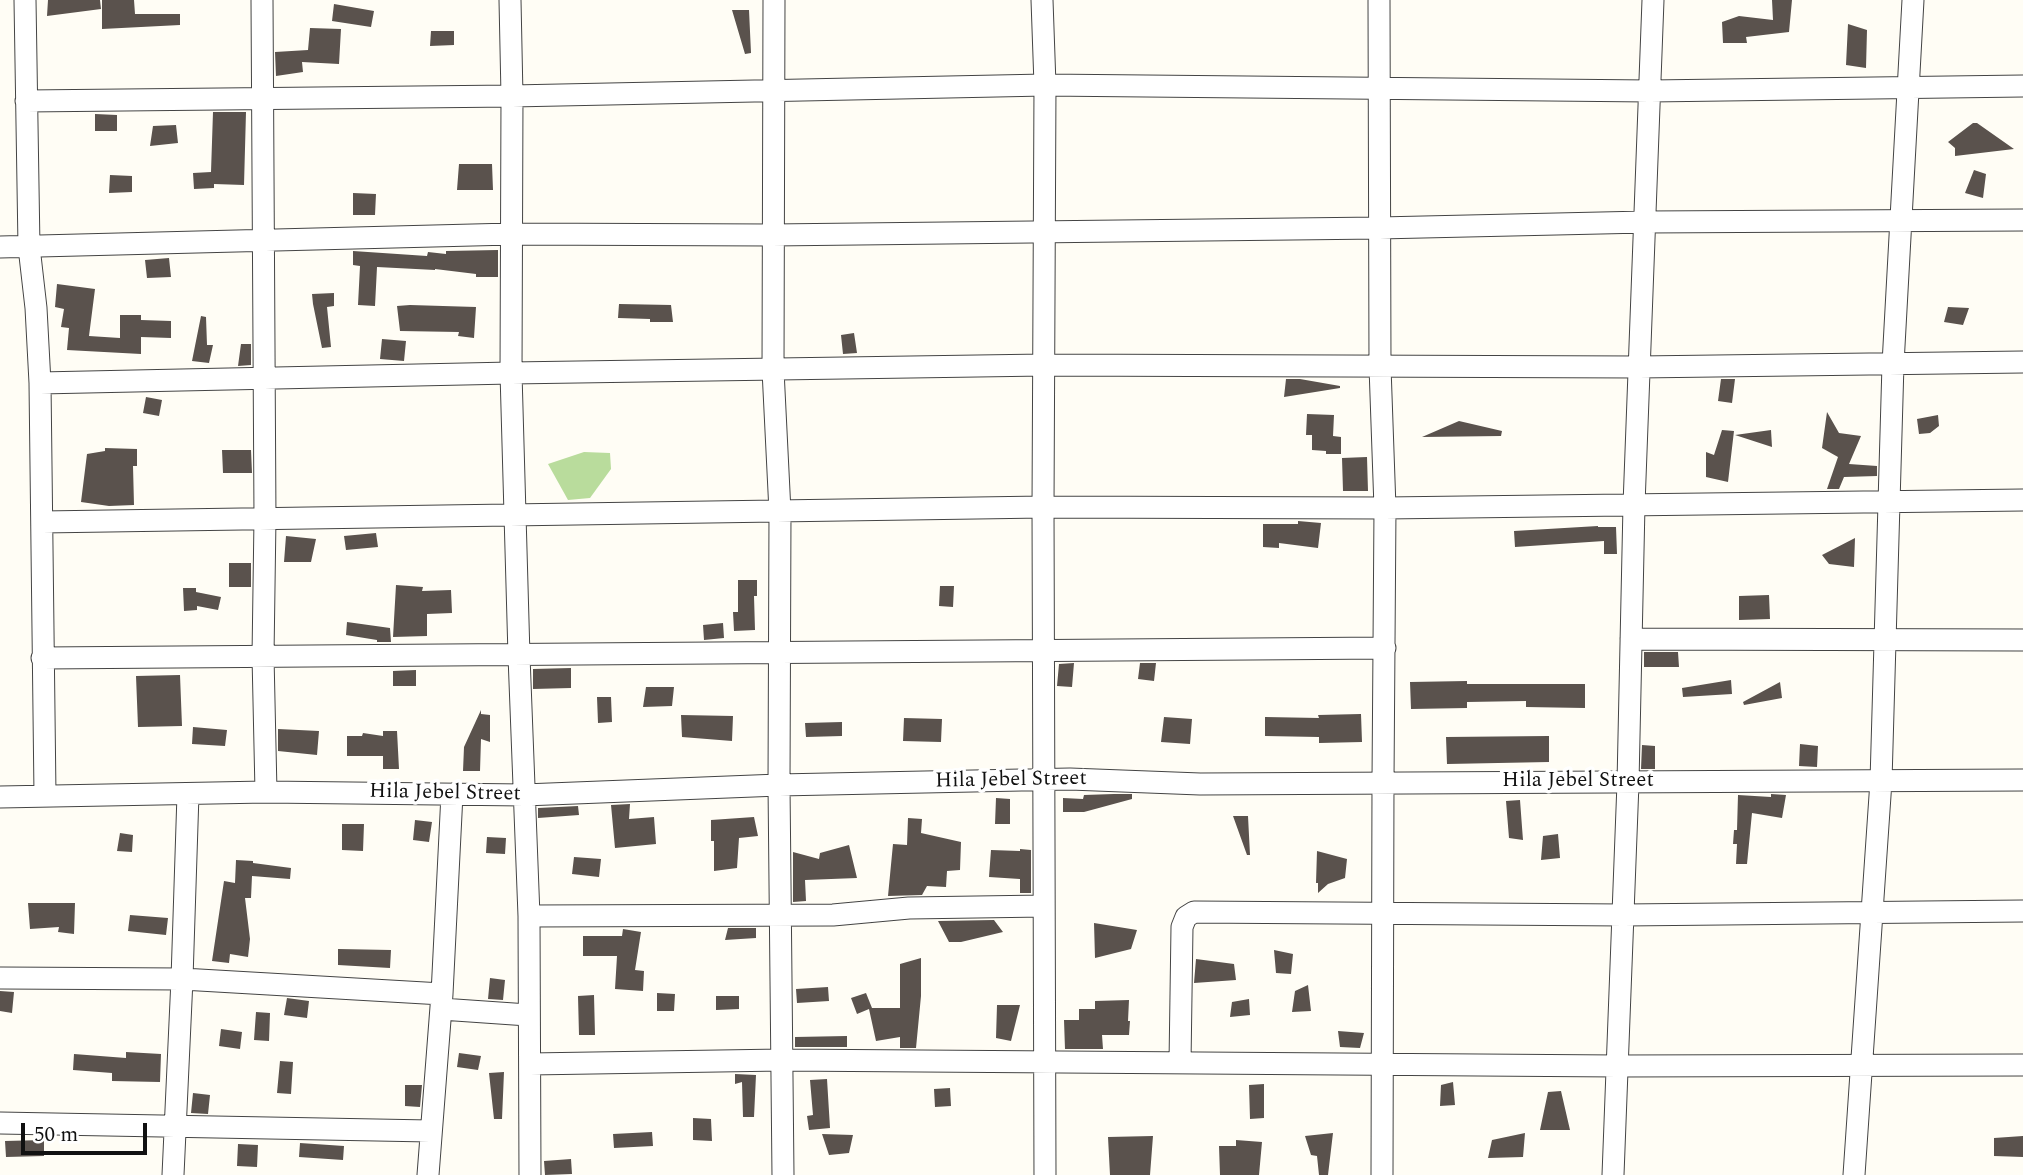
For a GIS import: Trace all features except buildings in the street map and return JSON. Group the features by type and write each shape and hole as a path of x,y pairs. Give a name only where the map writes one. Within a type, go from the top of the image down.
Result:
{"street":[{"path":"25,0 29,247 40,383 45,795"},
{"path":"262,0 265,518 263,656 266,792"},
{"path":"510,0 511,373 529,915 530,1175"},
{"path":"774,0 773,370 780,512 779,785 783,1175"},
{"path":"1042,0 1045,85 1045,1175"},
{"path":"1379,0 1380,367 1385,508 1382,1175"},
{"path":"1613,1175 1624,915 1634,505 1653,0"},
{"path":"1854,1175 1881,781 1893,364 1913,0"},
{"path":"26,102 512,96 1045,85 1650,90 2023,86"},
{"path":"0,247 512,234 1043,232 1645,222 2023,220"},
{"path":"40,383 1044,365 1639,367 2023,362"},
{"path":"42,522 1043,507 1385,508 2023,500"},
{"path":"1631,639 2023,640"},
{"path":"43,659 1385,648"},
{"name":"Hila Jebel Street","path":"0,797 266,792 524,795 779,785 1070,779 1200,783 2023,780"},
{"path":"173,1175 188,794"},
{"path":"428,1175 452,794"},
{"path":"529,915 781,916 833,915 909,908 1044,906"},
{"path":"1180,1063 1182,927 1186,917 1194,912 1624,915 2023,911"},
{"path":"0,978 182,979 441,1001 528,1015"},
{"path":"530,1064 782,1060 1618,1066 2023,1065"},
{"path":"0,1123 430,1131"}],"green space":[{"path":"584,452 610,453 611,469 590,498 568,500 548,464"}]}
